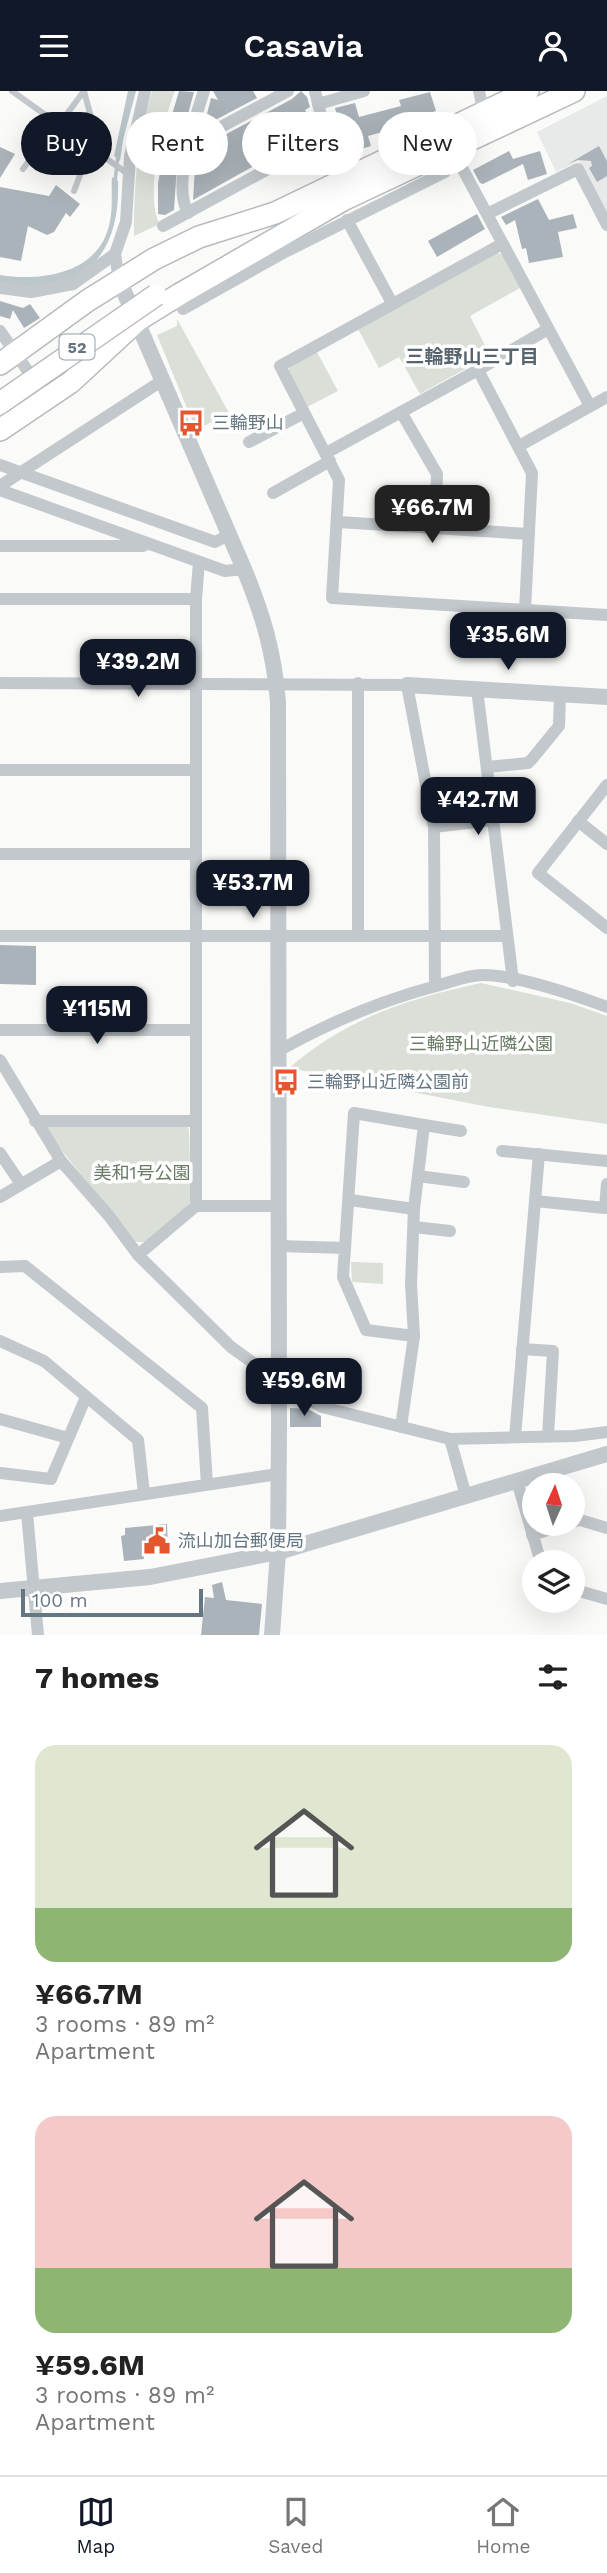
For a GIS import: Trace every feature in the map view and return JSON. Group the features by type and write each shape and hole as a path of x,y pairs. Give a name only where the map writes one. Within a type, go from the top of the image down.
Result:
{"main road":[{"name":"52","path":"343,201 484,113 528,91"},
{"name":"52","path":"477,143 574,91"},
{"name":"52","path":"0,403 156,295 250,238 407,175"},
{"path":"8,358 119,280 185,243 275,213 343,201"},
{"path":"0,430 48,400 138,320 343,201"}],"street":[{"path":"139,112 145,91"},
{"path":"198,112 204,91"},
{"path":"228,123 288,91"},
{"path":"316,98 364,91"},
{"path":"479,91 484,113"},
{"path":"487,214 578,169 607,225"},
{"path":"128,175 126,222 115,254 119,280 244,569 271,645 276,682 278,1552 272,1635"},
{"path":"184,175 181,198 188,213"},
{"path":"163,226 257,175"},
{"path":"336,175 343,201 392,303"},
{"path":"462,175 487,214 590,406"},
{"path":"183,309 343,201"},
{"path":"502,244 279,366 339,480 332,598 607,615"},
{"path":"0,288 31,292 73,285 115,254"},
{"path":"273,493 401,412 548,329"},
{"path":"0,331 8,358 48,400"},
{"path":"478,370 519,446 533,482 525,610"},
{"path":"0,488 163,380"},
{"path":"519,446 607,397"},
{"path":"401,412 437,474 435,528"},
{"path":"249,442 304,413"},
{"path":"0,465 215,542 229,535"},
{"path":"0,488 225,571 244,569"},
{"path":"338,522 529,534"},
{"path":"0,545 155,546"},
{"path":"196,1206 195,770 196,599 199,562"},
{"path":"0,599 196,599"},
{"path":"0,683 358,683 607,697"},
{"path":"358,683 358,936"},
{"path":"407,685 434,827 435,986"},
{"path":"477,689 513,981"},
{"path":"486,768 528,763 533,759 559,726 560,694"},
{"path":"0,770 195,770"},
{"path":"607,785 538,873 607,927"},
{"path":"434,827 493,820"},
{"path":"578,821 607,844"},
{"path":"0,854 195,854"},
{"path":"0,936 506,936"},
{"path":"278,1051 313,1031 385,1001 485,975 607,1007"},
{"path":"0,1030 194,1030"},
{"path":"0,1060 61,1161 109,1216 138,1255 231,1347 277,1380 322,1407 450,1439 607,1432"},
{"path":"414,1336 366,1330 343,1276 354,1113 461,1131"},
{"path":"35,1121 195,1121"},
{"path":"401,1427 414,1336 411,1284 415,1209 424,1125"},
{"path":"502,1151 607,1161"},
{"path":"0,1153 21,1184"},
{"path":"515,1437 539,1154"},
{"path":"0,1197 61,1161"},
{"path":"418,1176 464,1182"},
{"path":"535,1201 605,1208 607,1184"},
{"path":"350,1200 415,1209"},
{"path":"138,1255 196,1206 278,1206"},
{"path":"414,1227 450,1231"},
{"path":"278,1246 345,1248"},
{"path":"0,1268 25,1266 202,1408 207,1485"},
{"path":"0,1341 44,1361 138,1440 145,1493"},
{"path":"522,1349 553,1351 548,1436"},
{"path":"0,1473 51,1479 86,1397"},
{"path":"0,1419 68,1438"},
{"path":"450,1439 466,1496"},
{"path":"0,1591 150,1577 278,1552 607,1454"},
{"path":"0,1516 278,1474"},
{"path":"517,1481 522,1498"},
{"path":"27,1514 38,1635"},
{"path":"585,1521 607,1528"},
{"path":"585,1593 607,1599"}],"lane":[{"path":"12,91 40,112"},
{"path":"67,112 84,91"},
{"path":"84,91 90,112"},
{"path":"74,191 81,175"}],"shaded area":[{"path":"128,91 136,91 130,112 126,112 120,161 114,156"},
{"path":"607,96 607,213 579,161 556,172 537,132"},
{"path":"112,177 118,181 115,218 104,250 93,263 64,282 44,286 0,283 0,275 34,277 68,270 83,263 95,252 104,239 110,221"}],"green space":[{"path":"152,91 175,91 168,112 147,112"},
{"path":"136,175 155,175 154,195 160,224 134,236"},
{"path":"496,253 502,254 520,288 470,316 490,355 420,394 399,357 379,368 358,329"},
{"path":"177,319 229,413 196,430 157,335 177,326"},
{"path":"317,352 338,391 307,407 288,372 290,366"},
{"name":"三輪野山近隣公園","path":"481,983 570,1003 607,1016 607,1124 489,1107 289,1068 356,1023 428,996"},
{"name":"美和1号公園","path":"49,1125 185,1125 189,1129 191,1200 187,1208 145,1242 135,1242 47,1132"},
{"path":"351,1262 383,1263 383,1284 352,1282"}],"building":[{"path":"179,91 194,92 189,112 173,112"},
{"path":"213,91 253,91 257,98 228,113 208,112 211,98 218,100"},
{"path":"301,91 307,97 310,107 306,112 268,112"},
{"path":"430,92 436,111 378,112 401,106 399,100"},
{"path":"355,103 358,112 336,112 335,108"},
{"path":"378,112 378,133 368,136 371,146 364,148 364,116"},
{"path":"242,126 242,173 193,200 194,175 228,175 228,133"},
{"path":"599,146 607,161 607,176 597,182 589,168 592,166 591,161 578,160 568,164"},
{"path":"0,147 15,154 0,178"},
{"path":"509,151 513,159 540,151 547,174 528,180 523,164 483,184 476,175 477,168"},
{"path":"160,175 176,175 174,210 165,215 158,214"},
{"path":"56,185 80,204 70,217 66,213 54,232 47,235 28,226 21,261 0,257 0,187 49,196"},
{"path":"538,199 549,220 573,214 577,228 558,232 563,257 529,263 526,248 522,249 515,220 506,225 501,217"},
{"path":"477,214 485,229 437,257 428,241"},
{"path":"0,301 23,308 30,304 40,318 24,328 13,310 10,319 0,316"},
{"path":"0,945 36,946 36,985 0,984"},
{"path":"290,1408 308,1409 321,1416 321,1427 290,1427"},
{"path":"167,1524 168,1551 143,1552 144,1559 124,1561 121,1536 125,1535 125,1528"},
{"path":"222,1582 226,1600 262,1604 259,1635 201,1635 205,1597 214,1598 212,1585"}],"waterway":[{"path":"115,182 118,155"}],"place":[{"name":"三輪野山","path":"191,423"},
{"name":"三輪野山近隣公園前","path":"286,1082"},
{"name":"流山加台郵便局","path":"157,1541"}],"district":[{"name":"三輪野山三丁目","path":"472,356"}]}
